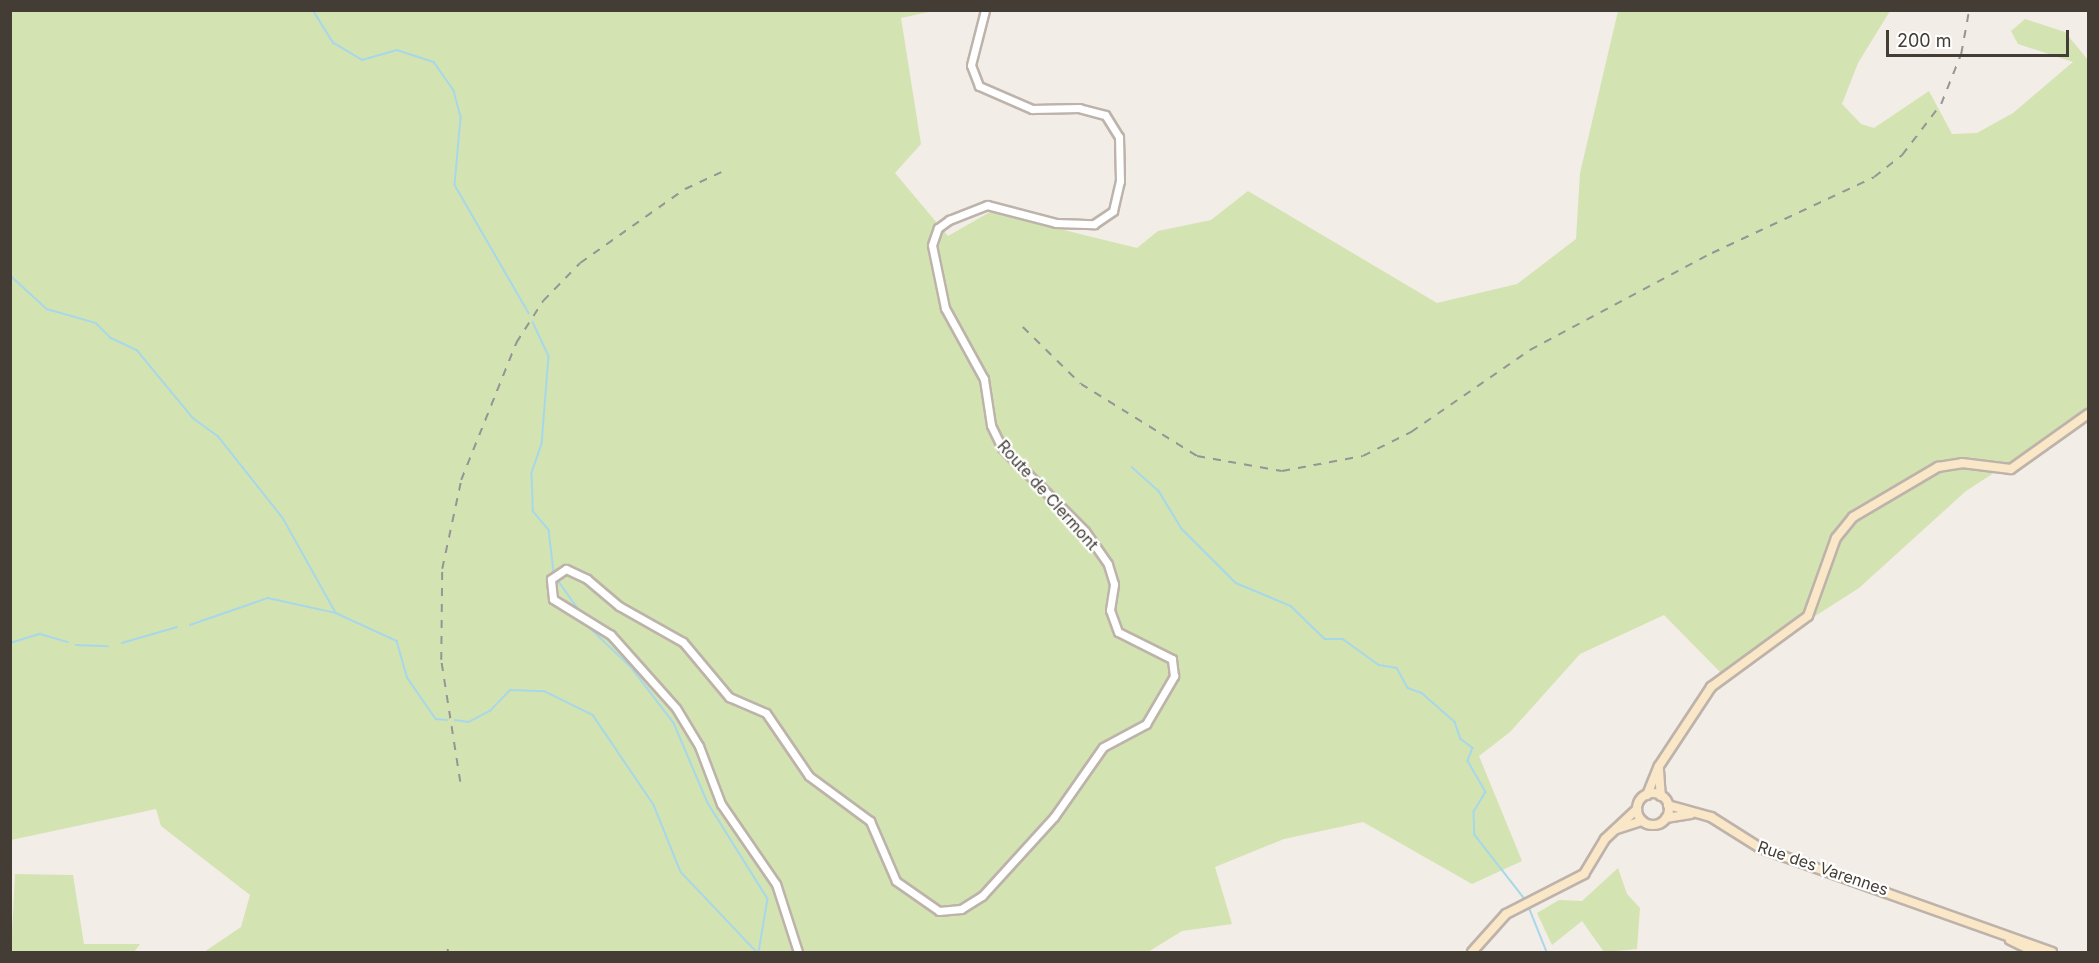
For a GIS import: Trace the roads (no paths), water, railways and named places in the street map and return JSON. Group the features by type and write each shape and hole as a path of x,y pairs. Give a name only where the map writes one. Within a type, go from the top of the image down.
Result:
{"main road":[{"path":"1473,952 1506,914 1584,874 1613,830 1637,809 1647,795 1659,766 1718,680 1806,619 1836,538 1853,517 1942,465 1998,471 2020,465 2088,414"},
{"path":"1659,766 1661,796 1668,805 1666,818"},
{"path":"1647,795 1661,796"},
{"name":"Rue des Varennes","path":"1668,805 1697,813 1760,848 2052,952"},
{"path":"1637,809 1642,821"},
{"path":"1613,830 1642,821 1657,824 1666,818 1697,813"},
{"name":"Rue des Varennes","path":"1982,926 2035,952"}],"street":[{"name":"Route de Clermont","path":"798,952 776,884 721,804 681,716 628,650 589,620 553,599 550,579 556,571 577,573 637,617 674,636 729,697 766,713 809,776 870,821 888,868 907,894 939,911 972,903 1054,817 1103,747 1146,724 1174,668 1164,652 1118,632 1110,610 1114,584 1108,564 1085,531 1049,500 995,436 984,379 945,308 934,235 949,220 987,205 1056,223 1102,221 1113,211 1120,181 1122,152 1113,126 1092,110 1032,109 979,86 971,65 985,10"}],"waterway":[{"path":"313,10 334,43 362,60 397,50 434,62 454,91 461,118 455,185 529,313"},
{"path":"10,275 47,309 96,323 111,338 137,350 193,418 218,436 283,518 336,613"},
{"path":"533,322 549,356 542,444 532,473 533,511 549,530 554,572"},
{"path":"1132,467 1159,491 1182,529 1236,583 1291,606 1325,639 1343,639 1379,665 1397,668 1408,688 1422,693 1455,722 1461,739 1473,748 1468,761 1486,792 1474,812 1475,835 1524,898"},
{"path":"557,579 582,614"},
{"path":"190,625 268,598 336,613 397,641 407,677 436,719 447,720"},
{"path":"586,624 631,667 674,723 708,803 768,899 759,952"},
{"path":"122,643 177,627"},
{"path":"10,643 40,634 68,642"},
{"path":"76,645 108,646"},
{"path":"455,720 469,722 490,711 510,690 544,691 593,715 654,805 681,872 757,952"},
{"path":"1529,907 1547,952"}],"railway":[{"path":"1023,327 1081,384 1197,456 1282,471 1363,456 1411,432 1530,350 1712,253 1874,177 1902,155 1941,104 1961,54 1969,10"},
{"path":"460,782 441,660 442,569 461,480 516,343 543,301 580,263 685,189 721,172"}]}
